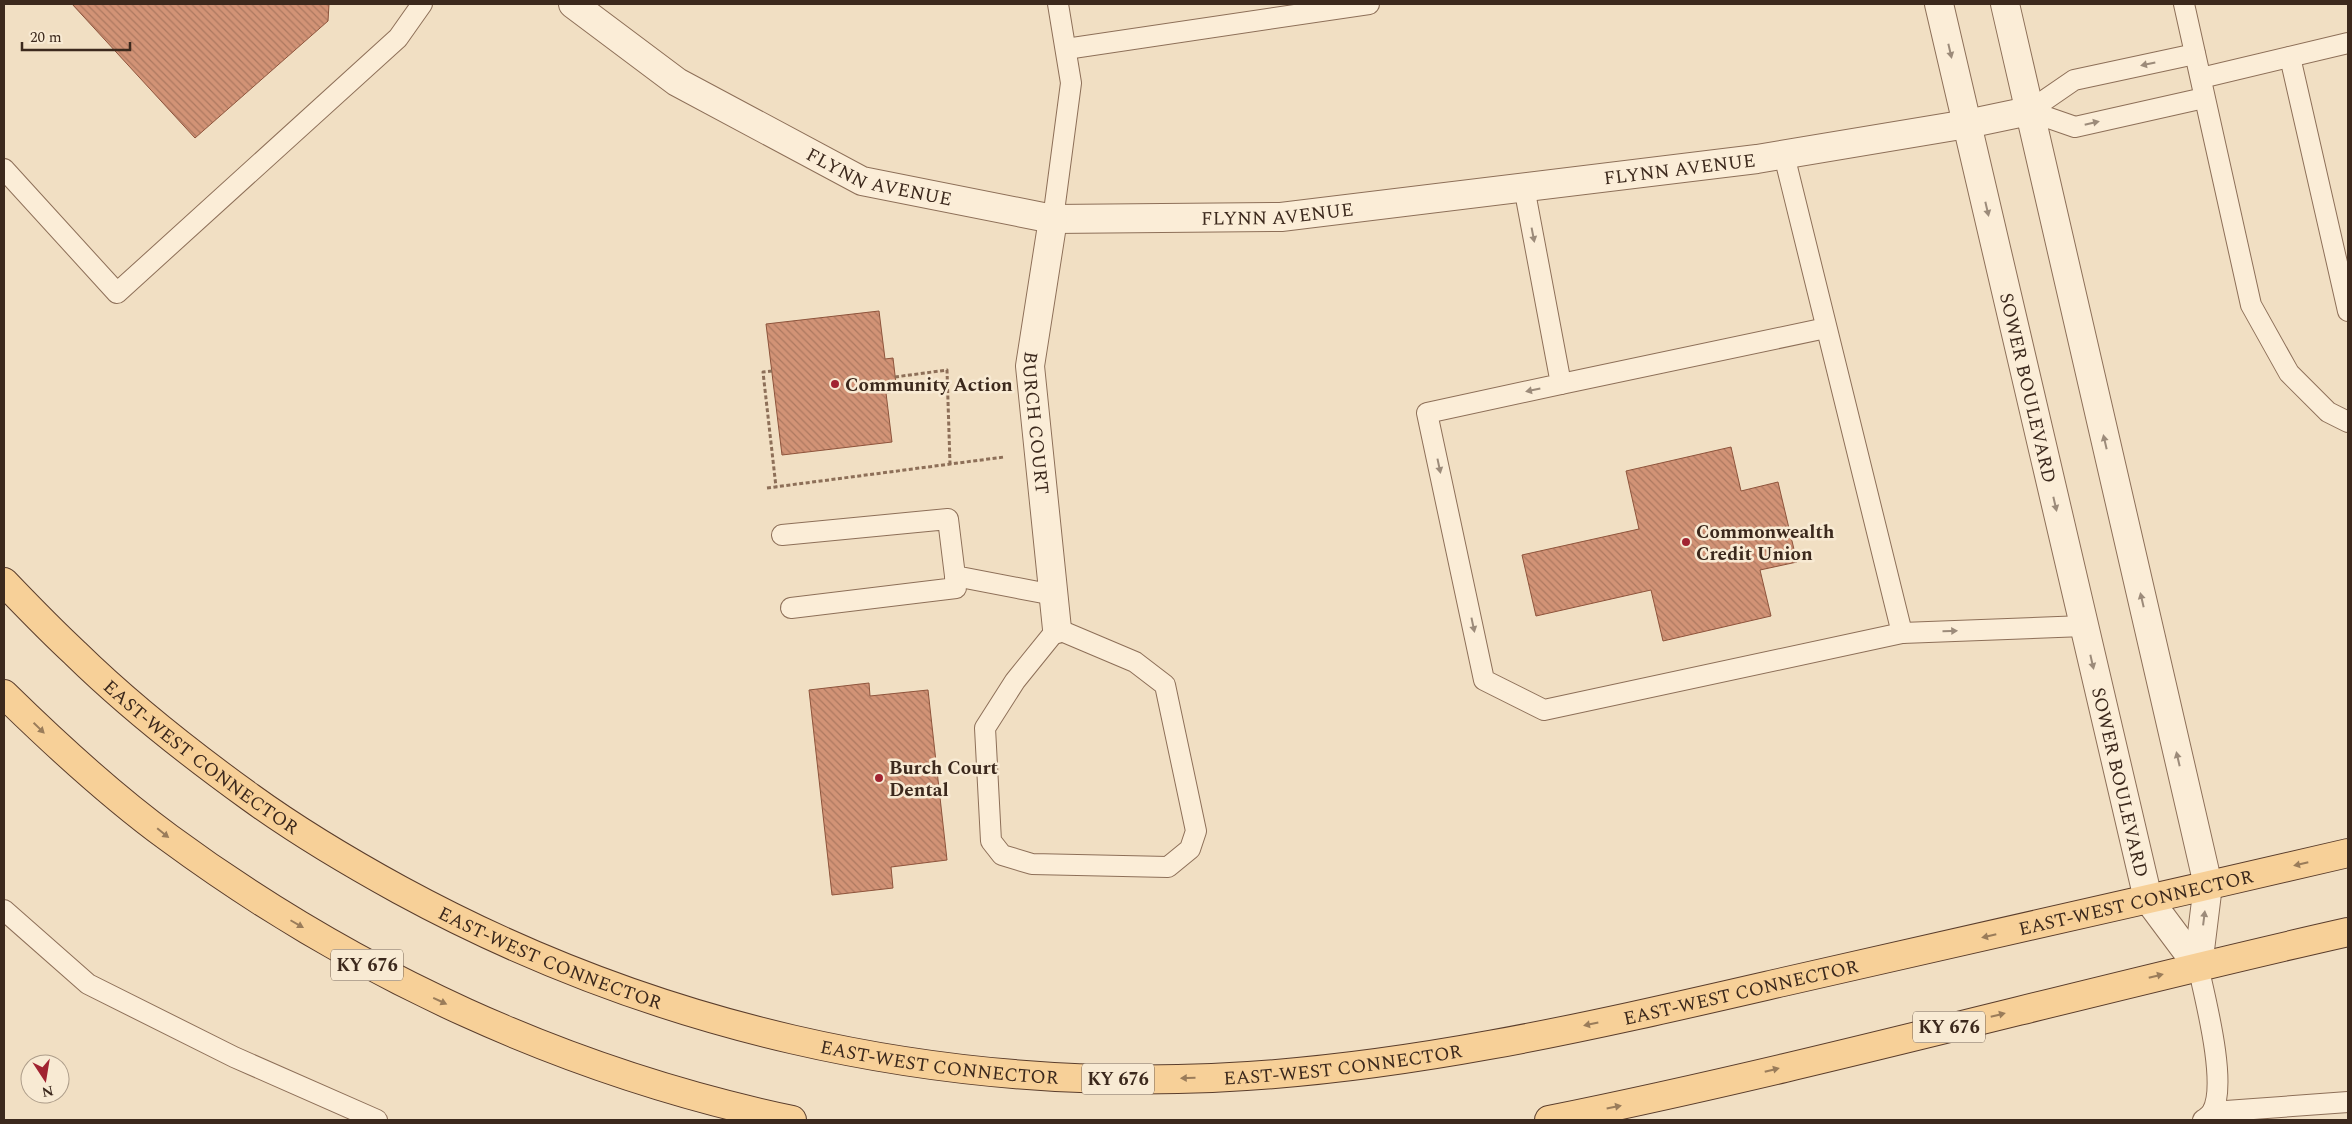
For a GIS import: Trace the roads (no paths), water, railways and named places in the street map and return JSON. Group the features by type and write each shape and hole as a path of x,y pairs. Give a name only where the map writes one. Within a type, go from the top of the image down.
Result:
{"main road":[{"name":"EAST-WEST CONNECTOR","path":"4,582 78,657 165,733 255,801 349,862 447,915 547,961 652,1001 759,1032 869,1055 982,1071 1097,1079 1214,1078 1331,1068 1448,1052 1566,1030 2348,853"},
{"name":"KY 676","path":"4,694 70,758 167,837 271,909 380,972 495,1026 615,1072 738,1109 792,1120"},
{"name":"KY 676","path":"1549,1120 1649,1100 2198,966 2348,932"}],"street":[{"name":"FLYNN AVENUE","path":"574,4 677,82 862,181 1053,219 1281,217 1784,155 1967,124 2029,110"},
{"name":"SOWER BOULEVARD","path":"1938,4 2148,899 2198,966"},
{"path":"2005,4 2208,886 2198,966"},
{"name":"BURCH COURT","path":"1053,219 1030,366 1057,628"}],"lane":[{"path":"4,169 117,293 398,38 422,4"},
{"path":"1053,219 1071,83 1058,4"},
{"path":"1066,49 1369,4"},
{"path":"2184,4 2251,305 2289,373 2328,412 2348,422"},
{"path":"2201,78 2348,43"},
{"path":"2029,110 2074,80 2196,54"},
{"path":"2290,57 2348,311"},
{"path":"2029,110 2075,127 2204,98"},
{"path":"1784,155 1902,633"},
{"path":"1524,187 1561,384"},
{"path":"1826,328 1427,412 1484,680 1544,710 1902,633 2084,626"},
{"path":"782,535 948,519 956,588 791,608"},
{"path":"955,576 1054,596"},
{"path":"1057,628 1136,662 1165,685 1196,832 1190,849 1168,867 1032,864 1002,855 991,841 985,728 1015,680 1057,628"},
{"path":"4,910 88,984 234,1057 377,1120"},
{"path":"2198,966 2212,1035 2218,1086 2208,1116 2348,1102"}],"place":[{"name":"Community Action","path":"835,384"},
{"name":"Commonwealth Credit Union","path":"1686,542"},
{"name":"Burch Court Dental","path":"879,778"}]}
